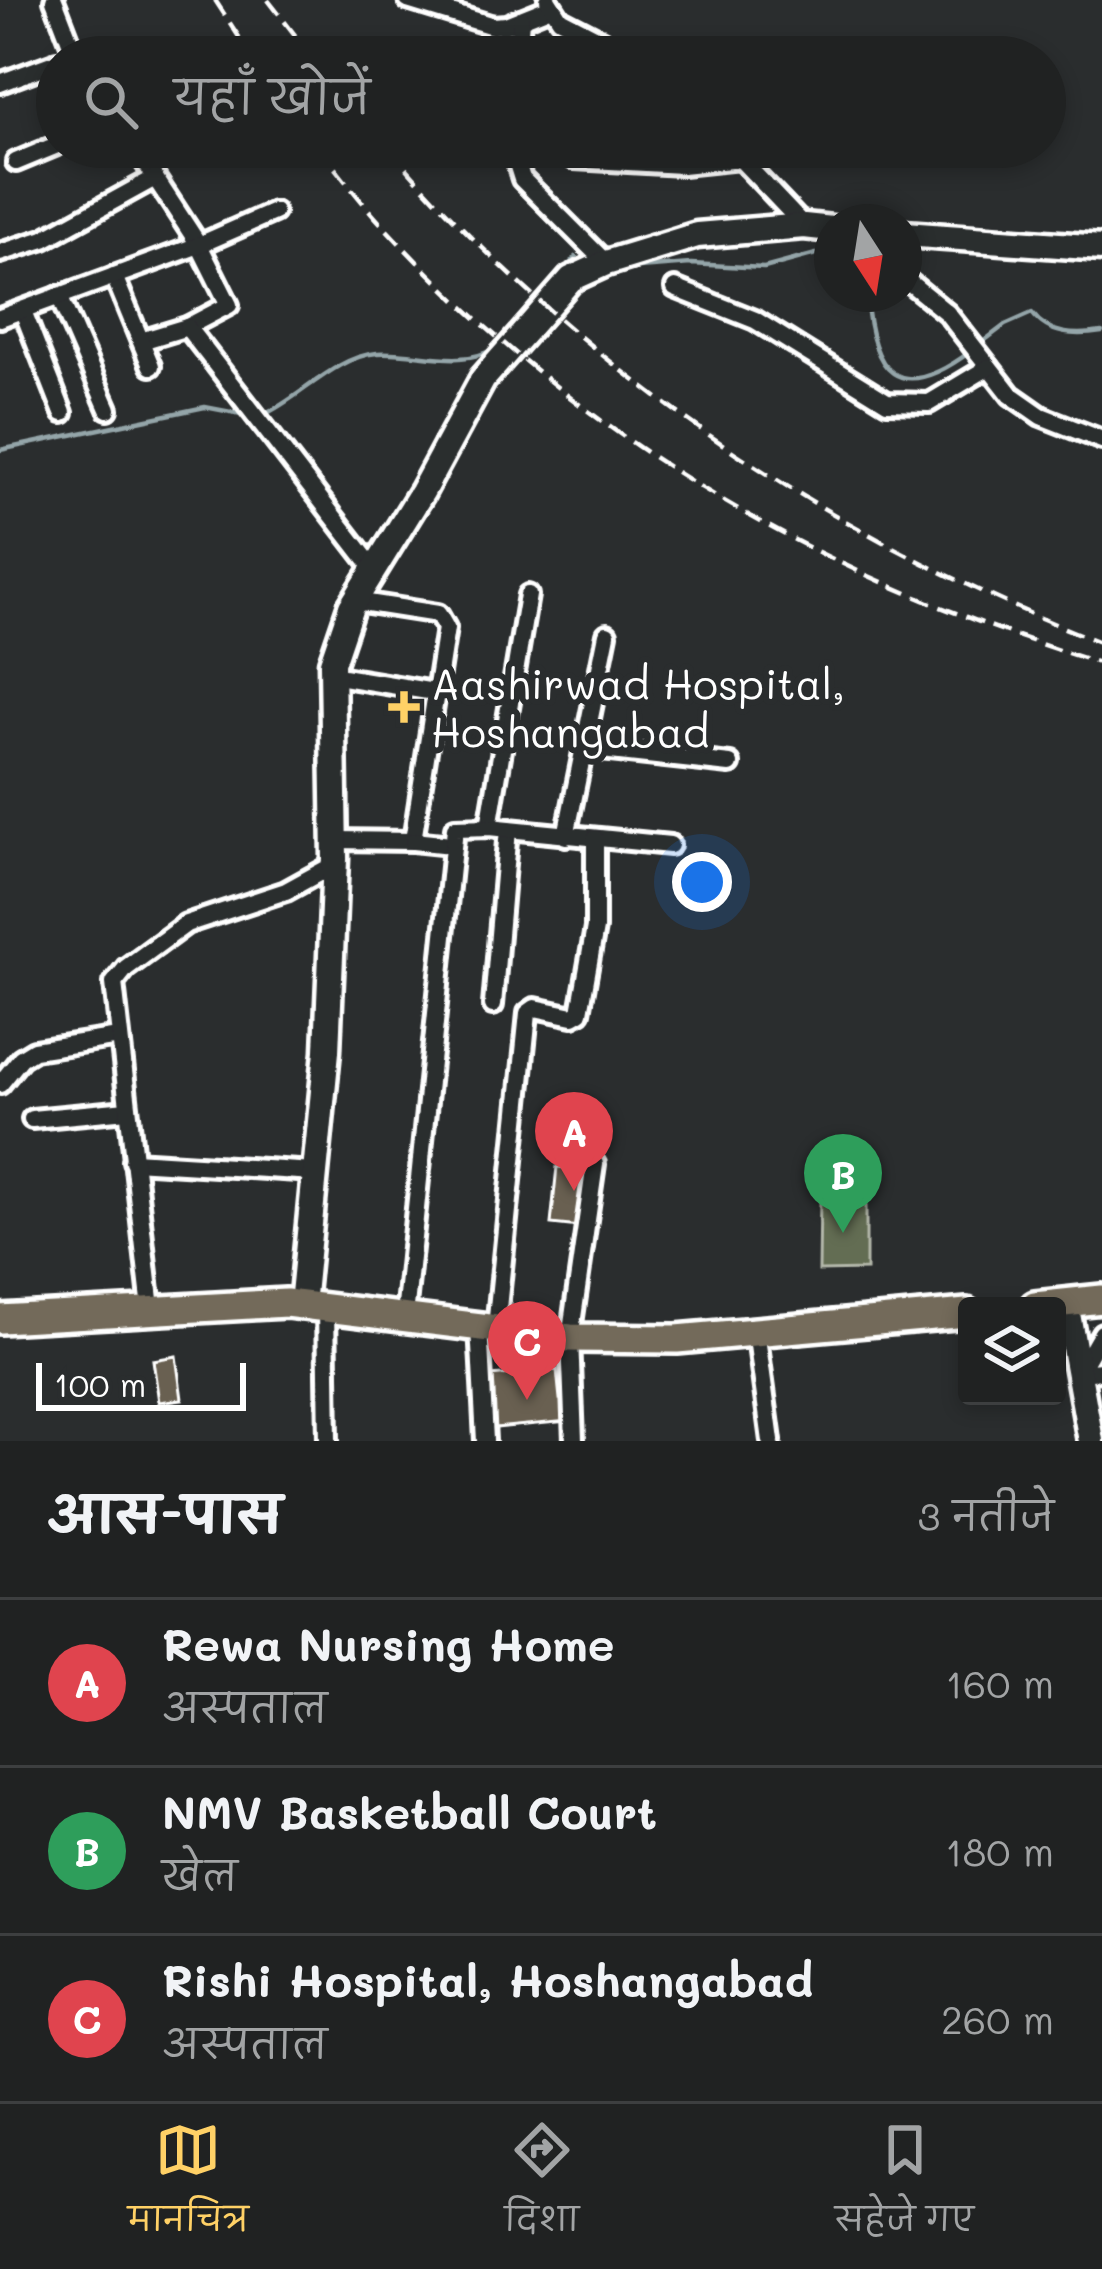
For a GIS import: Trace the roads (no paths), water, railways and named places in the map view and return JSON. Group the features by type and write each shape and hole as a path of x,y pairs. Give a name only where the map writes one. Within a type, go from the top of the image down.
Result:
{"main road":[{"path":"1066,1303 1102,1299"},
{"path":"0,1319 151,1309 314,1306 570,1338 677,1339 958,1314"}],"street":[{"path":"54,0 63,36"},
{"path":"408,0 493,26 521,19 549,4 560,19 593,36"},
{"path":"520,36 521,19"},
{"path":"0,83 36,70"},
{"path":"16,162 36,154"},
{"path":"141,341 187,327 229,305 199,245 149,168"},
{"path":"519,168 522,179 606,262"},
{"path":"749,168 804,226"},
{"path":"0,253 44,239 155,178"},
{"path":"0,318 199,245 274,212"},
{"path":"328,1441 314,1306 315,1172 327,1051 334,852 331,675 355,601 483,379 571,280 606,262 697,235 814,227"},
{"path":"922,235 1102,248"},
{"path":"114,276 152,366"},
{"path":"675,288 754,320 887,402 929,403 986,362"},
{"path":"922,293 947,313 1011,395 1041,416 1102,440"},
{"path":"59,296 108,409"},
{"path":"23,311 63,413"},
{"path":"187,327 374,568"},
{"path":"493,1005 499,828 528,595"},
{"path":"355,601 438,614 445,620 412,842"},
{"path":"566,836 607,634"},
{"path":"331,675 434,692"},
{"path":"584,748 730,764"},
{"path":"405,1316 453,832 460,826 499,828 670,845"},
{"path":"485,1441 487,1327 528,1013 535,1008 573,1016 580,1012 595,928 595,838"},
{"path":"151,1309 114,983 126,968 186,923 286,891 334,852 412,842 451,845"},
{"path":"0,1084 34,1050 119,1037"},
{"path":"32,1119 128,1110"},
{"path":"133,1161 315,1172"},
{"path":"574,1441 570,1338 596,1164"},
{"path":"1066,1303 1090,1372"},
{"path":"756,1330 770,1441"},
{"path":"1091,1441 1090,1372 1102,1333"}],"waterway":[{"path":"625,269 691,264 764,268 814,255"},
{"path":"563,271 576,257"},
{"path":"868,312 875,344 893,373 925,377 971,351"},
{"path":"980,344 1032,313 1046,326 1064,333 1102,332"},
{"path":"263,415 361,356 469,357 496,347"},
{"path":"0,450 205,407 252,416"}],"railway":[{"path":"215,0 238,36"},
{"path":"268,0 296,36"},
{"path":"335,168 379,221 465,308 628,440 715,496 806,546 999,630 1102,664"},
{"path":"407,168 542,304 715,439 902,552 1102,643"}],"place":[{"name":"Aashirwad Hospital, Hoshangabad","path":"404,707"},
{"name":"Rewa Nursing Home","path":"574,1191"},
{"name":"NMV Basketball Court","path":"843,1233"},
{"name":"Rishi Hospital, Hoshangabad","path":"527,1400"}]}
